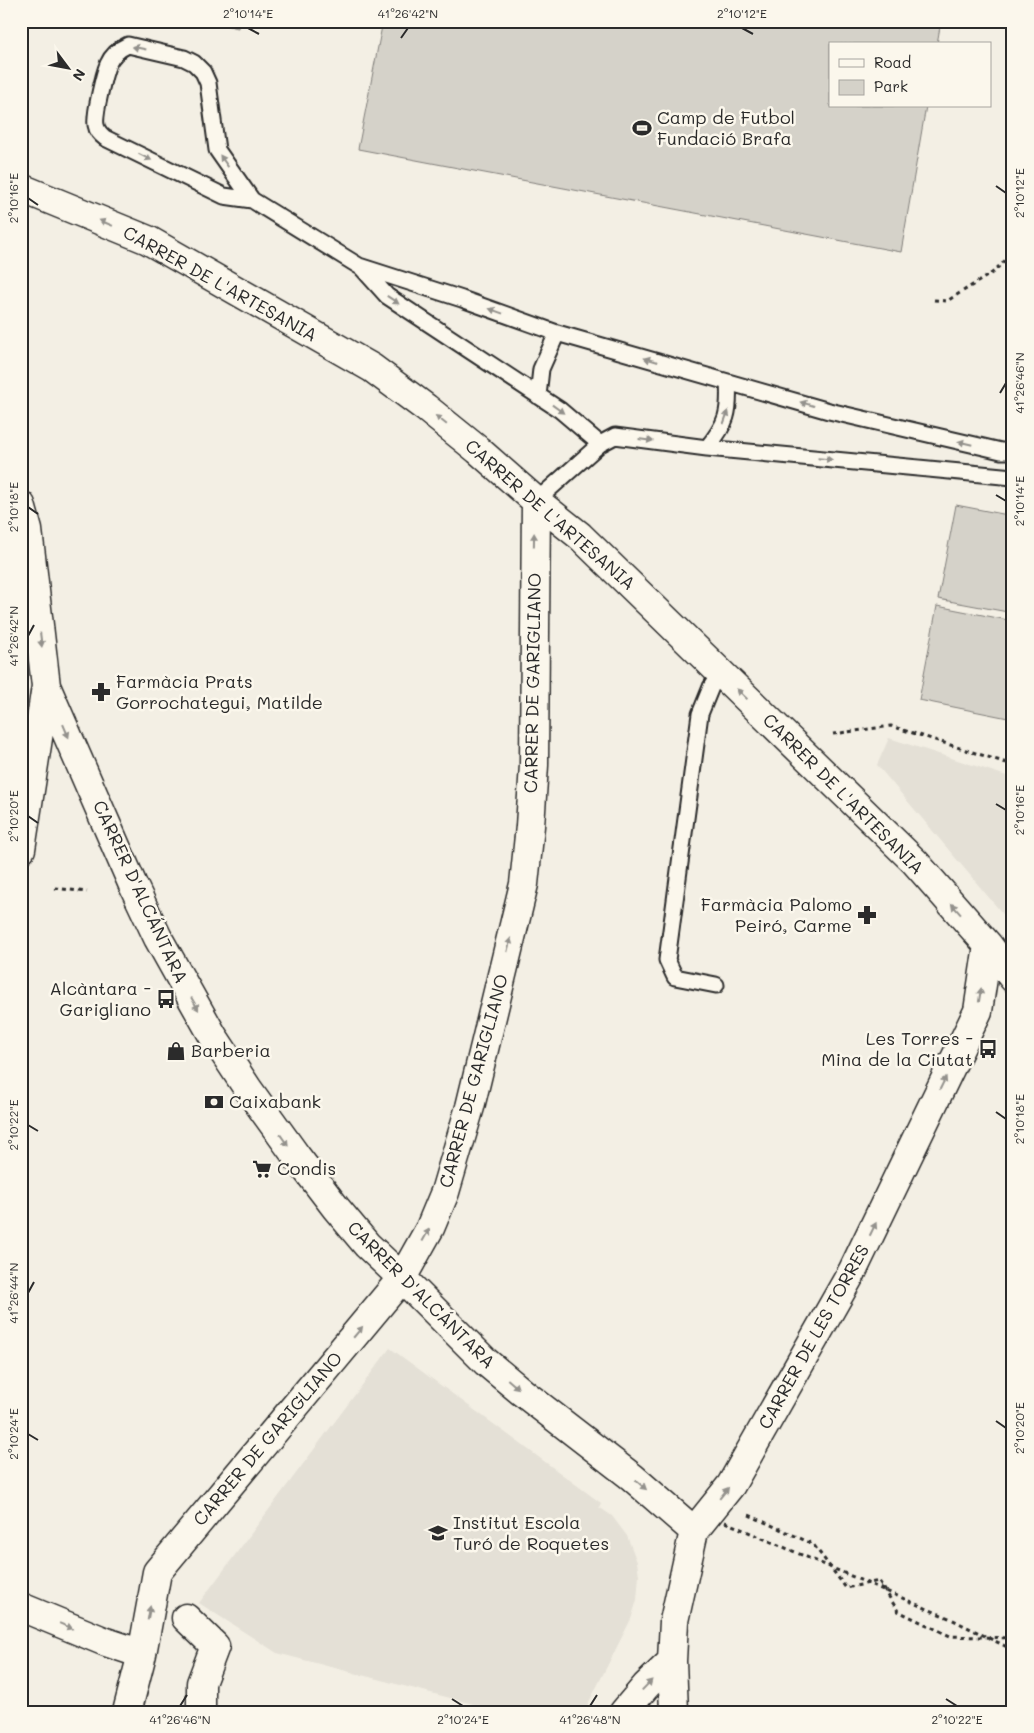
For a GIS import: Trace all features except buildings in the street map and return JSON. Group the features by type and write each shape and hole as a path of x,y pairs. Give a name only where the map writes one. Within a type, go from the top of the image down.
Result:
{"street":[{"name":"CARRER DE L'ARTESANIA","path":"21,188 148,240 372,368 426,408 580,536 915,862 988,945 1013,978"},
{"name":"CARRER DE GARIGLIANO","path":"127,1712 142,1654 157,1572 402,1278 430,1228 445,1192 470,1108 524,884 534,765 536,501"},
{"path":"21,505 28,530 46,686 21,849"},
{"name":"CARRER D'ALCÁNTARA","path":"46,686 150,922 213,1036 291,1149 336,1208 367,1245 486,1362 632,1477 694,1531"},
{"name":"CARRER DE LES TORRES","path":"674,1712 672,1661 674,1621 694,1531 731,1485 852,1272 978,1011 988,945"},
{"path":"21,1607 106,1642 142,1654"},
{"path":"186,1618 215,1646 192,1681 201,1712"},
{"path":"624,1712 646,1686 672,1661"}],"lane":[{"path":"252,200 224,196 105,138 99,133 96,126 96,117 108,64 120,49 128,45 184,58 194,63 208,82 217,150 252,200 359,266 462,299 557,333 728,382 829,410 1001,451 1013,452"},
{"path":"359,266 387,296 560,410 600,444"},
{"path":"538,396 541,369 557,333"},
{"path":"707,448 720,432 728,413 728,382"},
{"path":"536,501 600,444 616,436 707,448 1013,477"},
{"path":"716,985 675,977 667,960 700,714 720,673"}],"path":[{"path":"934,300 947,301 992,274 1013,253"},
{"path":"832,734 891,726 1013,765"},
{"path":"55,888 87,892"},
{"path":"747,1514 813,1544 846,1588 879,1581 898,1611 950,1636 1010,1638 1013,1642"},
{"path":"725,1522 951,1618 1013,1650"}],"shaded area":[{"path":"889,738 1013,778 1013,926 877,765"},
{"name":"Institut Escola Turó de Roquetes","path":"390,1348 601,1503 599,1507 612,1516 627,1536 637,1562 639,1575 637,1600 631,1619 584,1712 504,1712 277,1653 199,1603"}],"green space":[{"path":"206,21 239,21 238,28"},
{"name":"Camp de Futbol Fundació Brafa","path":"383,21 941,21 937,42 829,42 829,108 926,108 901,252 358,149"},
{"path":"956,505 1013,516 1013,613 938,599"},
{"path":"937,606 1013,621 1013,719 919,700"}],"place":[{"name":"Camp de Futbol Fundació Brafa","path":"642,128"},
{"name":"Farmàcia Prats Gorrochategui, Matilde","path":"101,692"},
{"name":"Farmàcia Palomo Peiró, Carme","path":"867,915"},
{"name":"Alcàntara - Garigliano","path":"166,999"},
{"name":"Les Torres - Mina de la Ciutat","path":"988,1049"},
{"name":"Barberia","path":"176,1051"},
{"name":"Caixabank","path":"214,1102"},
{"name":"Condis","path":"262,1169"},
{"name":"Institut Escola Turó de Roquetes","path":"438,1533"}]}
